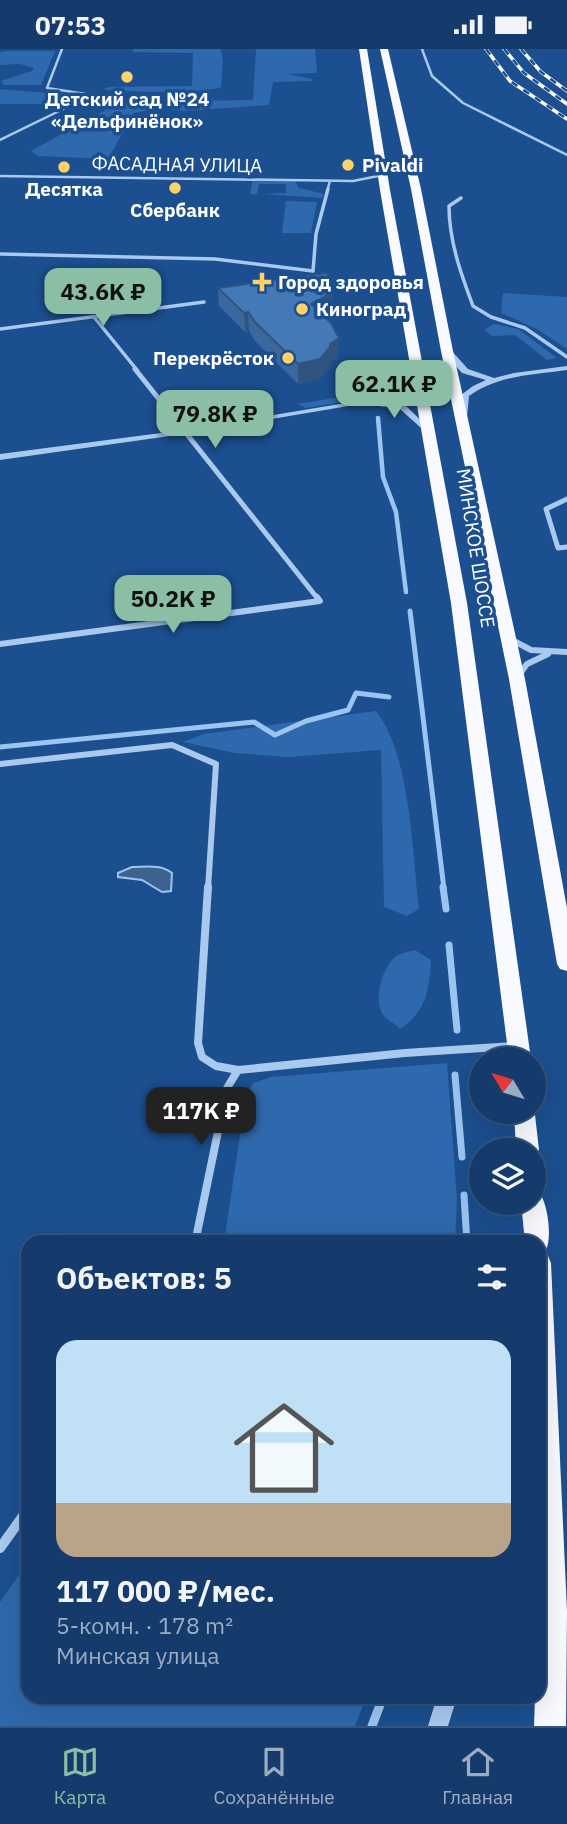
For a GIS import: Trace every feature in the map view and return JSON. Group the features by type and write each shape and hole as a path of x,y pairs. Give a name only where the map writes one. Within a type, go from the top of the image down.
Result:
{"highway":[{"name":"МИНСКОЕ ШОССЕ","path":"363,49 383,175 379,186 418,363 459,603 518,1047"},
{"name":"МИНСКОЕ ШОССЕ","path":"384,49 416,189 447,351 509,637 567,964"},
{"path":"534,1215 536,1235"},
{"path":"546,1457 552,1611 550,1726"}],"street":[{"path":"0,140 92,95 47,88 62,49"},
{"path":"422,49 433,78 485,115 567,155"},
{"name":"ФАСАДНАЯ УЛИЦА","path":"0,176 353,181 370,180 383,175"},
{"path":"0,254 215,260 313,271 316,235 330,181"},
{"name":"ФАСАДНАЯ УЛИЦА","path":"353,181 379,186"},
{"path":"461,198 449,206 448,215 473,306 491,317 525,328 567,357"},
{"path":"0,329 204,302"},
{"path":"0,644 316,603 320,598 94,317"},
{"path":"447,351 465,371 477,377 496,380"},
{"path":"0,457 184,432 358,403 391,395 405,388 418,363"},
{"path":"463,423 465,395 473,388 496,380 567,368"},
{"path":"358,403 387,403 402,407 430,434"},
{"path":"567,499 546,509 558,548 567,547"},
{"path":"509,637 525,648 563,652"},
{"path":"517,679 527,664 535,658 563,652"},
{"path":"0,764 172,745 216,764 198,1043 202,1058 216,1066 238,1070 405,1053 469,1052"},
{"path":"197,1235 227,1088 238,1070"},
{"path":"0,1548 21,1519"},
{"path":"438,1726 445,1704"}],"shaded area":[{"path":"133,49 221,49 221,87 164,92 103,89 192,86 193,53 133,52"},
{"path":"256,49 315,49 317,73 288,74 312,79 311,81 273,82 269,105 183,111 161,108 134,113 108,159 38,156 31,151 120,102 253,100"},
{"path":"55,51 41,85 3,85 1,81 34,68 20,64 0,65 0,52"},
{"path":"0,89 83,96 61,104 0,104"},
{"path":"253,180 295,181 299,188 324,194 322,198 262,194 286,193 286,184 259,184 257,194 250,194"},
{"path":"286,201 317,202 311,233 282,233"},
{"path":"503,293 567,297 567,349 537,329 501,313"},
{"path":"494,324 518,329 557,358 547,360 515,335 492,336 484,330"},
{"path":"398,378 398,387 384,395 306,408 297,404 365,393 368,387"},
{"path":"376,711 388,730 396,753 408,805 419,909 407,916 384,907 381,750 288,757 235,753 183,742 204,734"},
{"path":"132,867 168,870 172,873 171,891 162,892 142,880 118,877 118,873"},
{"path":"415,950 431,960 429,981 421,1007 400,1029 383,1015 379,1001 380,985 394,958"},
{"path":"447,1063 457,1200 455,1235 225,1235 246,1095 253,1083 271,1077"},
{"path":"21,1572 21,1704 364,1704 355,1726 0,1726 0,1602"}],"building":[{"path":"326,273 334,279 326,296 311,304 331,323 339,338 330,344 320,359 298,364 248,312 244,313 218,288"}],"waterway":[{"path":"378,418 383,477 396,512 406,592"},
{"path":"410,611 444,889"},
{"path":"0,747 254,722 275,735 306,721 348,710 356,693 389,697"},
{"path":"443,887 446,909"},
{"path":"449,945 457,1030"},
{"path":"455,1075 462,1157"},
{"path":"464,1195 466,1235"},
{"path":"372,1726 380,1704"}],"railway":[{"path":"486,49 510,81 567,119"},
{"path":"504,49 524,73 567,104"},
{"path":"521,49 541,72 567,91"}],"place":[{"name":"Детский сад №24 «Дельфинёнок»","path":"127,77"},
{"name":"Pivaldi","path":"348,165"},
{"name":"Десятка","path":"64,167"},
{"name":"Сбербанк","path":"175,188"},
{"name":"Город здоровья","path":"262,282"},
{"name":"Киноград","path":"302,309"},
{"name":"Перекрёсток","path":"288,358"}]}
